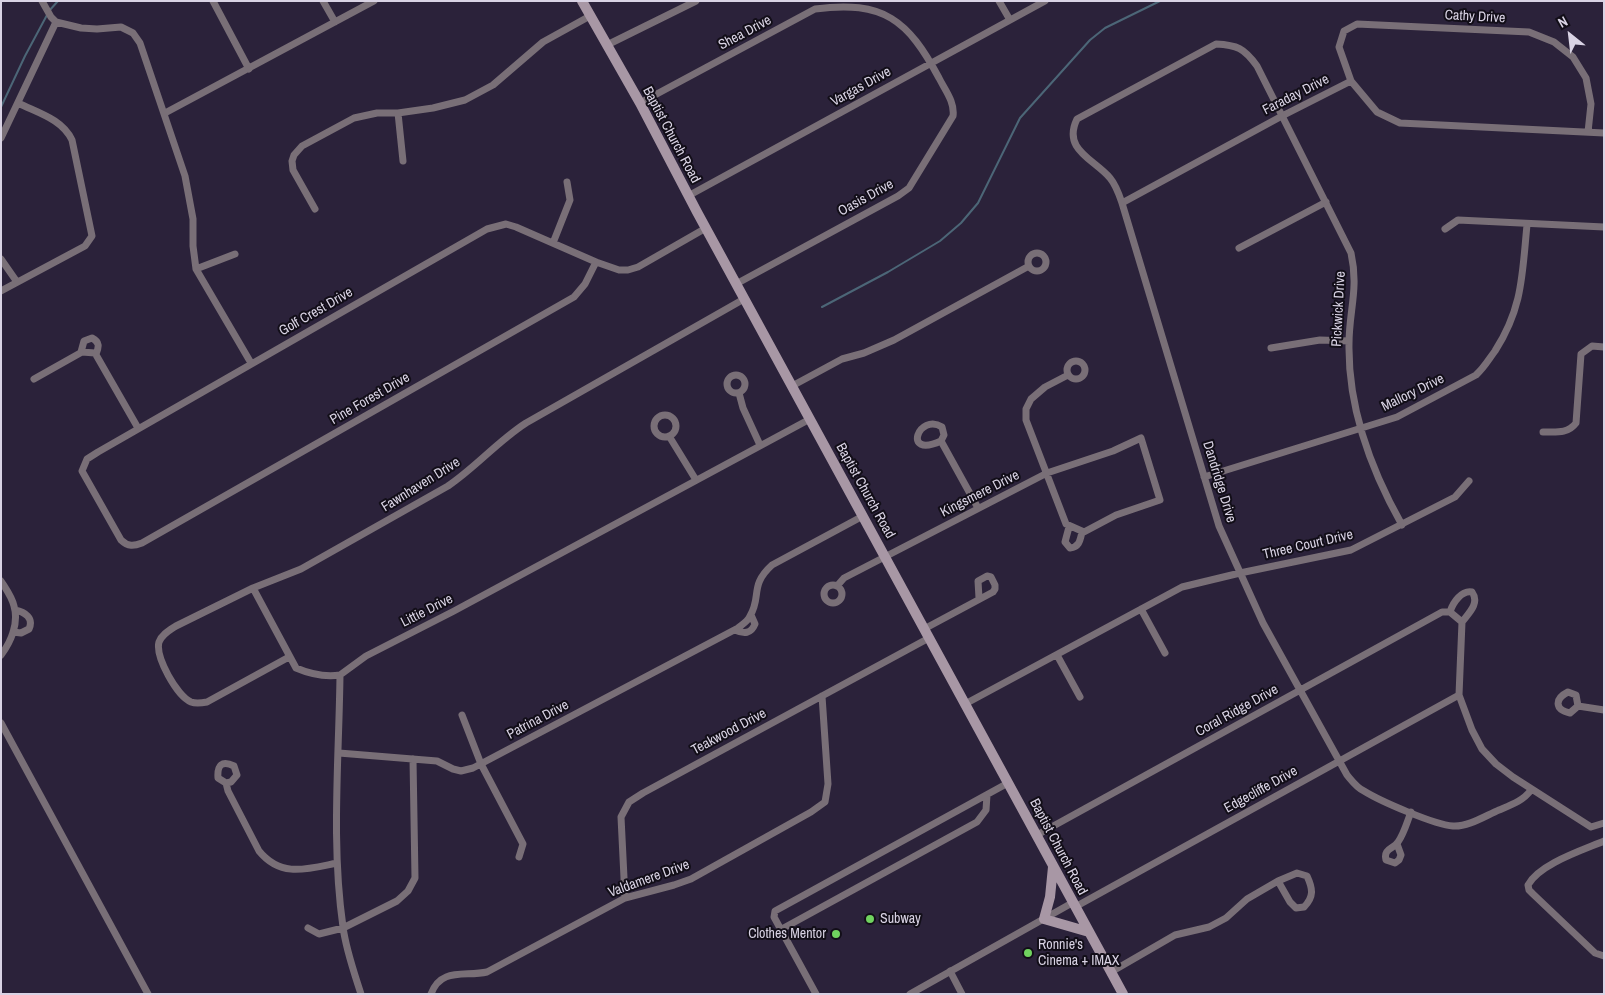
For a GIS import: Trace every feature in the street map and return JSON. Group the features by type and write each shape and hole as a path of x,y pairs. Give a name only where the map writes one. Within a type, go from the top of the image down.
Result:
{"street":[{"path":"212,1 249,69"},
{"path":"323,1 335,22"},
{"path":"165,114 374,1"},
{"name":"Baptist Church Road","path":"582,1 640,103 688,196 1123,994"},
{"path":"607,46 696,1"},
{"path":"999,1 1010,20"},
{"name":"Vargas Drive","path":"688,196 1045,1"},
{"path":"43,3 53,20 81,28 121,27 133,33 140,43 185,176 193,219 192,246 196,269 251,363"},
{"name":"Shea Drive","path":"640,103 815,9 834,4 858,3 881,8 907,27 931,63"},
{"path":"315,209 293,170 292,161 302,146 354,118 377,112 398,113 433,108 465,100 493,84 543,42 590,16"},
{"path":"1,138 42,50 53,20"},
{"name":"Cathy Drive","path":"1351,81 1339,47 1344,31 1357,24 1528,32 1554,42 1573,57 1586,78 1591,104 1588,132"},
{"name":"Pickwick Drive","path":"1077,120 1216,44 1235,46 1251,57 1351,253 1355,270 1355,285 1349,341 1348,373 1353,400 1383,492 1402,525"},
{"name":"Oasis Drive","path":"736,284 898,196 909,188 953,116 954,108 931,63"},
{"name":"Faraday Drive","path":"1122,203 1282,116 1351,81 1376,112 1400,123 1604,133"},
{"path":"1,291 85,246 92,236 72,140 61,124 18,103"},
{"path":"398,113 403,161"},
{"name":"Dandridge Drive","path":"1077,120 1072,128 1074,144 1086,158 1114,183 1122,203 1219,526 1263,623 1347,776 1362,790 1411,812 1453,826 1463,825 1520,801 1531,790"},
{"path":"552,242 570,200 567,182"},
{"path":"1239,248 1326,202"},
{"path":"1445,229 1458,220 1527,225 1604,227"},
{"name":"Golf Crest Drive","path":"142,543 134,546 126,545 121,540 82,471 87,459 487,229 506,224 596,262 619,270 628,270 638,267 706,228"},
{"name":"Mallory Drive","path":"1204,477 1397,417 1476,375 1483,368 1505,334 1515,313 1520,293 1527,225"},
{"path":"196,269 235,254"},
{"path":"1,259 17,282"},
{"name":"Pine Forest Drive","path":"142,543 574,297 585,284 596,262"},
{"path":"792,386 842,359 864,353 894,340 1028,266"},
{"name":"Fawnhaven Drive","path":"289,657 207,702 199,703 191,702 180,693 169,676 159,654 160,641 164,634 253,588 301,569 448,486 467,473 497,445 519,428 744,299"},
{"path":"81,352 84,341 92,338 98,343 99,347 96,354"},
{"path":"1271,348 1320,340 1349,341"},
{"path":"1543,432 1565,432 1576,423 1581,354 1592,346 1604,347"},
{"path":"34,379 81,352 89,351 96,354 138,428"},
{"path":"1068,375 1038,391 1026,409 1026,420 1066,524 1082,532 1078,545 1070,548 1065,542 1069,526"},
{"path":"739,393 743,408 760,445"},
{"name":"Littie Drive","path":"340,675 366,656 454,611 810,419"},
{"path":"669,436 696,480"},
{"name":"Kingsmere Drive","path":"837,586 844,578 1047,473 1113,451 1141,438 1160,500 1116,515 1082,532"},
{"path":"941,441 978,508"},
{"name":"Three Court Drive","path":"965,704 1182,588 1240,573 1351,550 1455,497 1469,482"},
{"name":"Patrina Drive","path":"339,753 437,760 453,769 461,771 473,768 735,630 751,615 761,576 772,565 863,516"},
{"path":"1,580 15,610 10,644 1,655"},
{"path":"253,588 296,668 304,672 331,676 340,675 336,809 337,863 343,928 361,994"},
{"path":"1462,622 1453,614 1452,607 1463,594 1467,591 1472,592 1475,596 1475,603 1462,622 1459,695 1472,730 1482,749 1496,764 1531,790 1591,827 1604,824"},
{"name":"Teakwood Drive","path":"625,898 621,817 629,802 643,792 822,696 927,634 979,598"},
{"path":"1141,609 1165,653"},
{"path":"13,632 29,629 31,624 25,613 15,610"},
{"name":"Coral Ridge Drive","path":"1037,835 1442,612 1453,614"},
{"name":"Patrina Drive","path":"735,630 747,633 752,631 756,624 751,615"},
{"path":"1057,655 1080,697"},
{"name":"Edgecliffe Drive","path":"910,994 1044,919 1074,905 1459,695"},
{"name":"Valdamere Drive","path":"431,994 434,984 444,977 456,974 474,975 488,972 625,898 674,886 691,879 811,812 825,802 828,784 822,696"},
{"path":"1578,706 1604,710"},
{"path":"462,715 481,764 523,844 519,857"},
{"path":"1,723 148,994"},
{"path":"308,928 318,934 343,928 397,901 408,892 416,878 413,759"},
{"path":"226,783 232,799 259,851 265,858 280,868 301,871 337,863"},
{"path":"816,994 774,918 775,910 1008,783"},
{"path":"780,930 977,822 986,810 986,795"},
{"path":"1397,844 1411,812"},
{"path":"1604,841 1549,866 1533,878 1528,885 1532,894 1595,953 1604,956"},
{"path":"1053,867 1044,919 1089,932"},
{"path":"1111,972 1175,935 1210,927 1226,918 1247,899 1278,881 1297,873 1307,876 1312,887 1311,900 1304,907 1296,908 1290,902 1278,881"},
{"path":"950,971 962,994"}],"waterway":[{"path":"49,11 58,1"},
{"path":"822,307 888,272 940,241 961,223 978,203 1020,118 1090,40 1105,28 1160,1"},
{"path":"1,107 47,15"}],"place":[{"name":"Subway","path":"870,919"},
{"name":"Clothes Mentor","path":"836,934"},
{"name":"Ronnie's Cinema + IMAX","path":"1028,953"}]}
